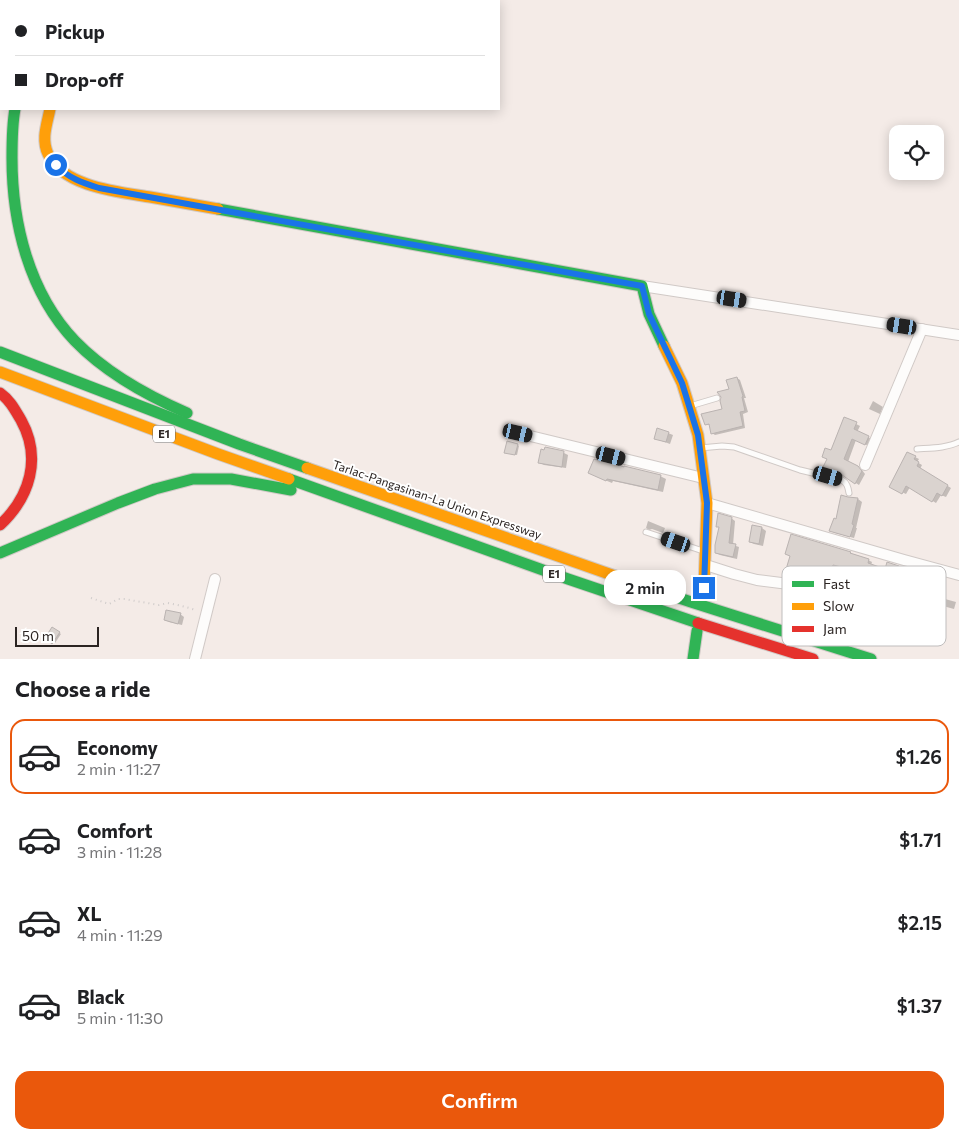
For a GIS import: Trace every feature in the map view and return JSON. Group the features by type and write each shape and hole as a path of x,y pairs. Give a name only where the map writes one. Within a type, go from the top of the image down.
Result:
{"main road":[{"path":"14,110 11,164 14,206 20,239 32,272 48,305 71,336 89,354 119,376 178,409 223,429 238,444"},
{"path":"50,110 45,128 46,147 49,157 62,172 74,179 99,188 642,286 649,314 682,383 698,435 707,503 704,588"},
{"name":"Tarlac-Pangasinan-La Union Expressway","path":"0,352 238,444 604,572 782,631"},
{"name":"E1","path":"0,372 218,454 568,579 813,659"},
{"path":"0,392 18,414 28,433 31,458 30,473 24,494 11,514 0,526"},
{"path":"0,553 155,488 193,479 231,479 309,493 329,493"},
{"path":"693,659 697,631"},
{"name":"Tarlac-Pangasinan-La Union Expressway","path":"829,646 870,659"}],"street":[{"path":"642,286 959,335"},
{"path":"865,465 922,329"},
{"path":"518,433 703,478"},
{"path":"707,503 926,566"},
{"path":"706,566 757,580 782,583"},
{"path":"946,571 959,575"},
{"path":"196,659 215,579"}],"lane":[{"path":"689,406 717,398"},
{"path":"917,449 954,445 959,442"},
{"path":"700,448 734,447 800,470 842,480 846,484 849,493"},
{"path":"646,532 706,552"}],"path":[{"path":"91,598 109,604 118,599 159,604 168,603 194,609 206,618"}],"building":[{"path":"737,377 745,411 740,412 743,426 711,434 709,424 705,425 701,414 722,409 721,397 717,392 729,389 726,380"},
{"path":"844,417 857,422 854,429 869,436 865,445 852,439 844,459 858,466 862,471 855,484 842,474 823,467 827,459 822,457 825,448 831,450"},
{"path":"657,428 669,432 666,442 654,439"},
{"path":"507,441 518,444 515,455 504,453"},
{"path":"545,447 564,451 562,467 538,463 541,449 544,450"},
{"path":"907,452 916,456 914,459 919,462 917,466 948,485 942,496 937,493 932,502 906,486 902,494 889,487"},
{"path":"594,459 661,475 658,490 607,479 606,481 588,473"},
{"path":"841,495 858,498 852,524 854,525 850,537 829,531 834,518 836,519"},
{"path":"718,513 732,517 729,543 736,544 733,557 715,553 719,527 716,527"},
{"path":"752,525 762,527 759,544 749,542"},
{"path":"791,534 851,552 869,559 868,563 876,566 787,566 790,556 785,554"},
{"path":"887,562 899,566 886,566"},
{"path":"166,610 181,613 178,624 164,620"},
{"path":"52,627 60,632 52,644 45,638"}],"traffic: fast":[{"path":"15,110 12,158 15,207 26,256 46,301 59,322 75,341 100,363 142,391 187,413"},
{"path":"218,209 642,286 649,314 664,346"},
{"path":"0,352 239,444 307,468"},
{"path":"0,553 118,503 155,489 193,479 231,479 291,490"},
{"path":"289,479 568,579 698,623"},
{"path":"615,576 782,631"},
{"path":"693,659 697,631"},
{"path":"830,646 871,659"}],"traffic: slow":[{"path":"50,110 45,132 46,148 55,165 66,174 79,181 108,190 218,209"},
{"path":"664,346 682,383 698,435 707,503 704,588"},
{"path":"0,372 289,479"},
{"path":"307,468 615,576"}],"traffic: jam":[{"path":"0,393 9,402 21,420 31,448 30,476 25,489 19,502 0,525"},
{"path":"698,623 813,659"}],"route":[{"path":"56,165 62,172 74,179 99,188 642,286 649,314 682,383 698,435 707,503 704,588"}]}
